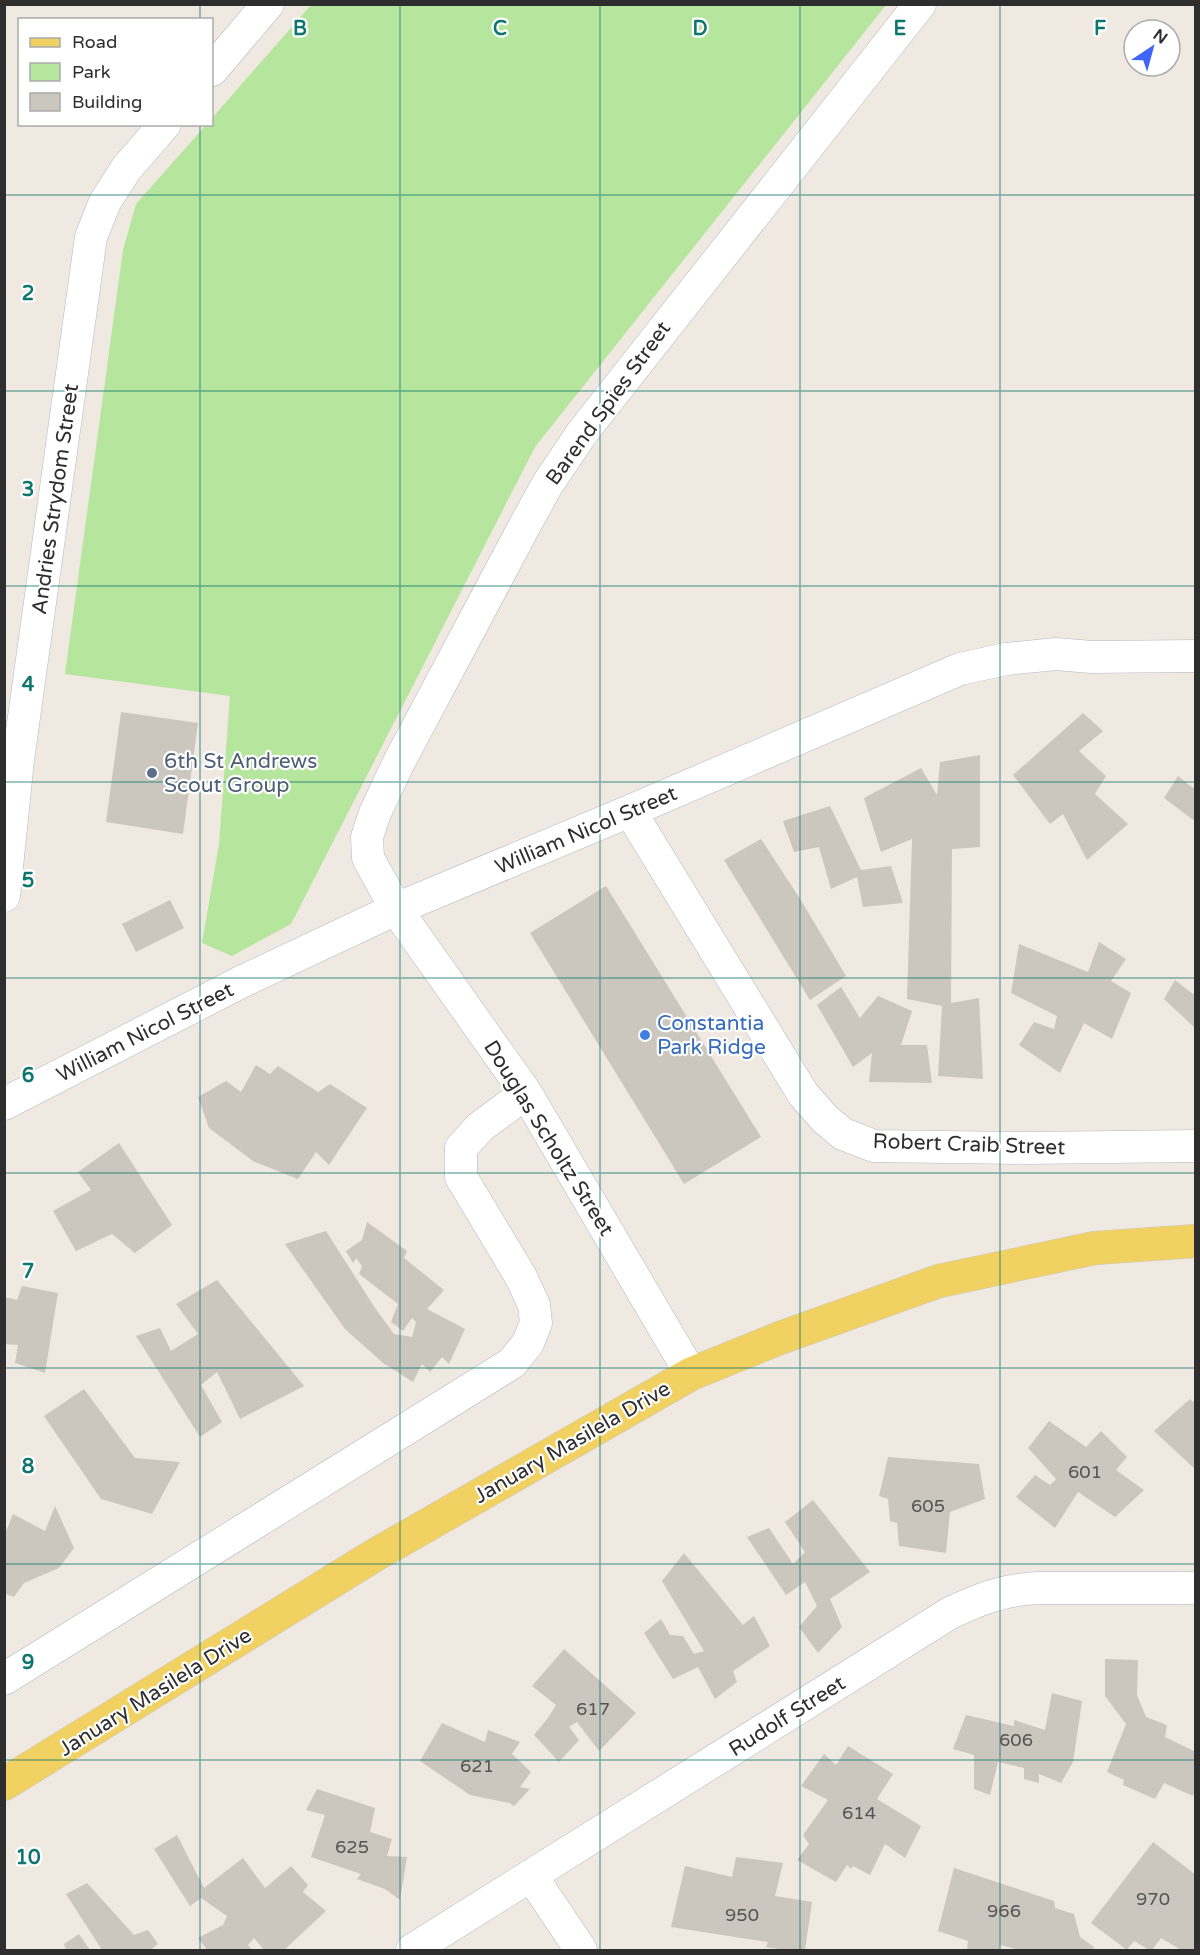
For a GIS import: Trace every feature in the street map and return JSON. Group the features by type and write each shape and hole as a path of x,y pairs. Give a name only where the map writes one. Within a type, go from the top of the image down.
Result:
{"main road":[{"name":"January Masilela Drive","path":"4,1784 375,1555 691,1374 780,1338 939,1281 1095,1248 1196,1241"}],"street":[{"path":"213,69 268,4"},
{"name":"Barend Spies Street","path":"396,909 368,858 367,837 375,813 398,764 547,485 582,432 920,4"},
{"name":"Andries Strydom Street","path":"4,896 18,760 91,237 105,202 126,169 163,126"},
{"name":"William Nicol Street","path":"4,1104 241,982 396,909 960,669 1006,659 1056,654 1091,657 1196,656"},
{"name":"Robert Craib Street","path":"630,811 803,1094 825,1119 843,1134 874,1146 1027,1148 1196,1146"},
{"name":"Douglas Scholtz Street","path":"396,909 526,1093 691,1374"},
{"path":"4,1679 512,1363 528,1343 536,1323 534,1305 521,1277 460,1177 461,1148 480,1126 526,1093"},
{"name":"Rudolf Street","path":"412,1950 532,1877 950,1613 982,1598 1013,1590 1038,1588 1196,1588"},
{"path":"532,1877 581,1950"}],"green space":[{"path":"311,5 886,5 535,447 291,924 232,956 202,943 219,844 230,696 65,674 123,250 136,204 205,126 213,126 213,117"}],"building":[{"name":"6th St Andrews Scout Group","path":"121,712 198,723 183,834 106,822"},
{"path":"1083,713 1103,731 1079,751 1106,776 1095,794 1128,824 1087,860 1063,814 1050,824 1013,775"},
{"path":"980,755 980,847 952,849 951,1003 979,998 983,1079 938,1076 942,1006 907,999 912,839 881,852 864,798 921,768 937,795 940,762"},
{"path":"1178,776 1193,788 1196,783 1196,822 1164,798"},
{"path":"830,806 861,870 891,866 903,903 863,907 857,877 831,889 819,847 794,852 783,821"},
{"path":"761,839 846,976 810,1000 724,860"},
{"name":"Constantia Park Ridge","path":"606,886 761,1137 684,1184 530,933"},
{"path":"170,900 184,928 136,952 122,924"},
{"path":"1099,942 1126,959 1111,981 1131,993 1112,1039 1084,1023 1060,1073 1019,1045 1034,1022 1054,1029 1057,1016 1011,993 1019,944 1088,972"},
{"path":"1175,980 1193,994 1196,991 1196,1029 1164,999"},
{"path":"841,987 860,1018 878,996 912,1011 901,1045 927,1045 932,1083 869,1082 872,1053 853,1067 817,1005"},
{"path":"256,1065 270,1074 278,1066 318,1092 330,1084 367,1108 329,1165 316,1152 298,1179 253,1161 209,1128 198,1097 226,1081 241,1092"},
{"path":"119,1143 172,1225 135,1253 112,1234 76,1251 53,1211 91,1190 78,1172"},
{"path":"367,1222 407,1251 404,1258 444,1290 427,1309 465,1329 449,1364 442,1357 430,1372 422,1364 413,1382 383,1363 345,1329 285,1244 326,1231 394,1334 412,1337 416,1322 412,1318 403,1331 391,1322 398,1304 359,1274 362,1266 356,1258 353,1263 346,1251 362,1240"},
{"path":"217,1280 304,1386 240,1419 217,1372 201,1385 222,1422 200,1437 136,1336 160,1328 171,1351 198,1334 176,1304"},
{"path":"22,1286 58,1293 45,1373 15,1363 18,1345 4,1344 4,1297 17,1300"},
{"path":"84,1389 135,1458 180,1462 152,1514 101,1499 44,1416"},
{"path":"1190,1399 1196,1404 1196,1470 1154,1431"},
{"path":"1049,1421 1086,1447 1101,1431 1127,1457 1116,1470 1144,1490 1115,1517 1078,1492 1055,1528 1016,1497 1035,1475 1050,1485 1056,1479 1028,1448"},
{"path":"888,1457 979,1464 985,1499 950,1512 946,1553 899,1546 897,1523 890,1521 888,1499 879,1496"},
{"path":"813,1500 870,1572 830,1599 842,1627 818,1653 799,1627 817,1606 805,1582 786,1595 747,1537 769,1528 793,1564 805,1552 785,1522"},
{"path":"55,1506 74,1548 59,1568 24,1583 14,1597 4,1593 4,1536 13,1514 45,1531"},
{"path":"684,1553 743,1625 754,1616 770,1646 733,1671 737,1682 715,1699 698,1667 673,1679 644,1633 661,1619 670,1635 683,1636 694,1654 704,1651 662,1581"},
{"path":"564,1649 636,1713 599,1751 577,1722 569,1727 579,1740 559,1762 534,1735 556,1705 532,1686"},
{"path":"1105,1659 1138,1660 1137,1695 1146,1717 1167,1725 1165,1737 1196,1752 1196,1789 1193,1796 1164,1783 1155,1799 1123,1785 1124,1780 1107,1772 1126,1724 1105,1696"},
{"path":"1052,1693 1082,1701 1073,1762 1061,1783 1039,1774 1039,1783 1024,1779 1024,1768 998,1762 990,1795 974,1789 974,1755 953,1749 966,1715 1014,1726 1014,1720 1045,1730"},
{"path":"442,1723 485,1742 488,1730 520,1742 512,1754 531,1772 520,1787 530,1789 514,1806 470,1795 420,1761"},
{"path":"848,1746 893,1774 877,1799 921,1826 905,1858 885,1844 870,1875 853,1866 851,1869 847,1865 836,1882 797,1860 809,1844 803,1835 828,1800 801,1786 824,1754 836,1765"},
{"path":"317,1789 375,1808 370,1832 392,1839 387,1856 407,1857 400,1900 385,1889 357,1879 361,1874 311,1857 325,1815 306,1810"},
{"path":"177,1835 204,1888 243,1858 265,1888 291,1866 308,1885 303,1892 326,1911 284,1950 264,1950 254,1938 248,1945 252,1950 207,1950 198,1938 223,1925 227,1916 201,1898 190,1906 154,1849"},
{"path":"1153,1842 1196,1875 1196,1950 1181,1950 1161,1938 1152,1950 1134,1941 1127,1950 1091,1923"},
{"path":"736,1857 783,1863 775,1896 812,1902 805,1950 766,1947 768,1942 671,1927 685,1866 732,1877"},
{"path":"954,1868 1054,1901 1055,1908 1074,1914 1080,1937 1094,1947 1093,1950 1020,1950 1000,1945 999,1950 967,1950 968,1941 938,1931"},
{"path":"87,1883 134,1935 148,1930 158,1944 150,1950 102,1950 66,1894"},
{"path":"79,1934 90,1950 66,1950 64,1944"}],"place":[{"name":"6th St Andrews Scout Group","path":"152,773"},
{"name":"Constantia Park Ridge","path":"645,1035"}]}
